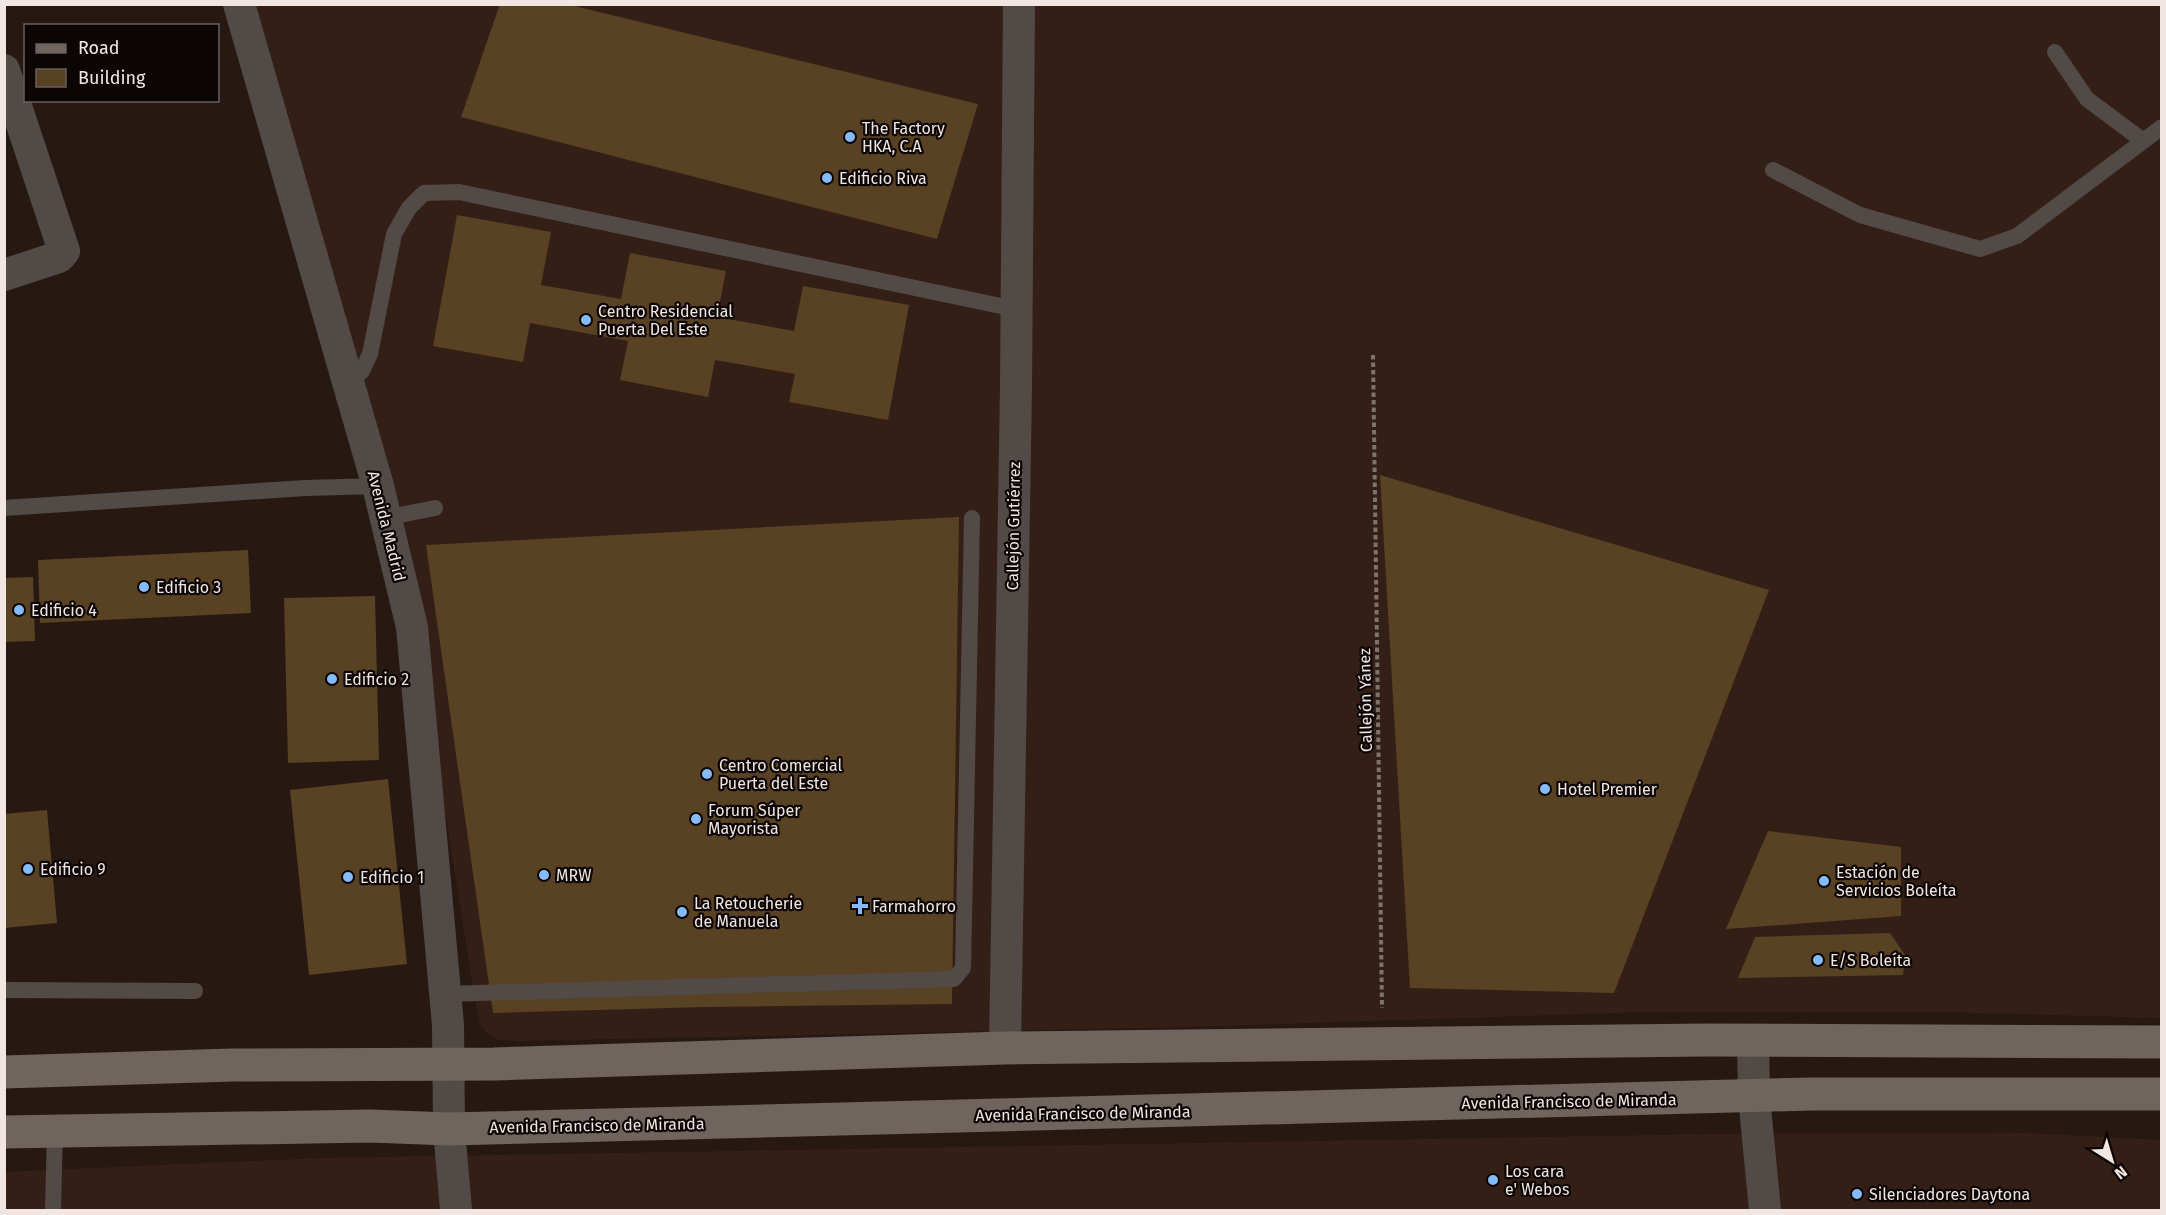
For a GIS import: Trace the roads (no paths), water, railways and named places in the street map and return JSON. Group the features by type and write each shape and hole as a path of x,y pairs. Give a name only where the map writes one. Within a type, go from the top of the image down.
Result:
{"main road":[{"path":"4,1072 233,1065 447,1064 1005,1048 1753,1041 2162,1042"},
{"name":"Avenida Francisco de Miranda","path":"4,1132 370,1126 449,1129 1812,1094 2162,1095"}],"street":[{"name":"Avenida Madrid","path":"239,4 378,486 412,627 446,994 449,1129 456,1210"},
{"name":"Callejón Gutiérrez","path":"1005,1048 1016,387 1019,4"},
{"path":"4,70 64,251 59,257 4,275"},
{"path":"1753,1041 1754,1097 1766,1210"}],"lane":[{"path":"2055,52 2087,99 2142,140"},
{"path":"1773,170 1860,215 1980,249 2017,236 2162,127"},
{"path":"348,384 362,371 370,354 394,234 410,208 424,193 459,192 1015,309"},
{"path":"4,508 305,488 378,486"},
{"path":"385,518 435,508"},
{"path":"446,994 954,979 960,974 963,968 972,518"},
{"path":"4,990 195,991"},
{"path":"53,1210 55,1130"}],"place":[{"name":"The Factory HKA, C.A","path":"850,137"},
{"name":"Edificio Riva","path":"827,178"},
{"name":"Centro Residencial Puerta Del Este","path":"586,320"},
{"name":"Edificio 3","path":"144,587"},
{"name":"Edificio 4","path":"19,610"},
{"name":"Edificio 2","path":"332,679"},
{"name":"Centro Comercial Puerta del Este","path":"707,774"},
{"name":"Hotel Premier","path":"1545,789"},
{"name":"Forum Súper Mayorista","path":"696,819"},
{"name":"Edificio 9","path":"28,869"},
{"name":"MRW","path":"544,875"},
{"name":"Edificio 1","path":"348,877"},
{"name":"Estación de Servicios Boleíta","path":"1824,881"},
{"name":"Farmahorro","path":"860,906"},
{"name":"La Retoucherie de Manuela","path":"682,912"},
{"name":"E/S Boleíta","path":"1818,960"},
{"name":"Los cara e' Webos","path":"1493,1180"},
{"name":"Silenciadores Daytona","path":"1857,1194"}]}
